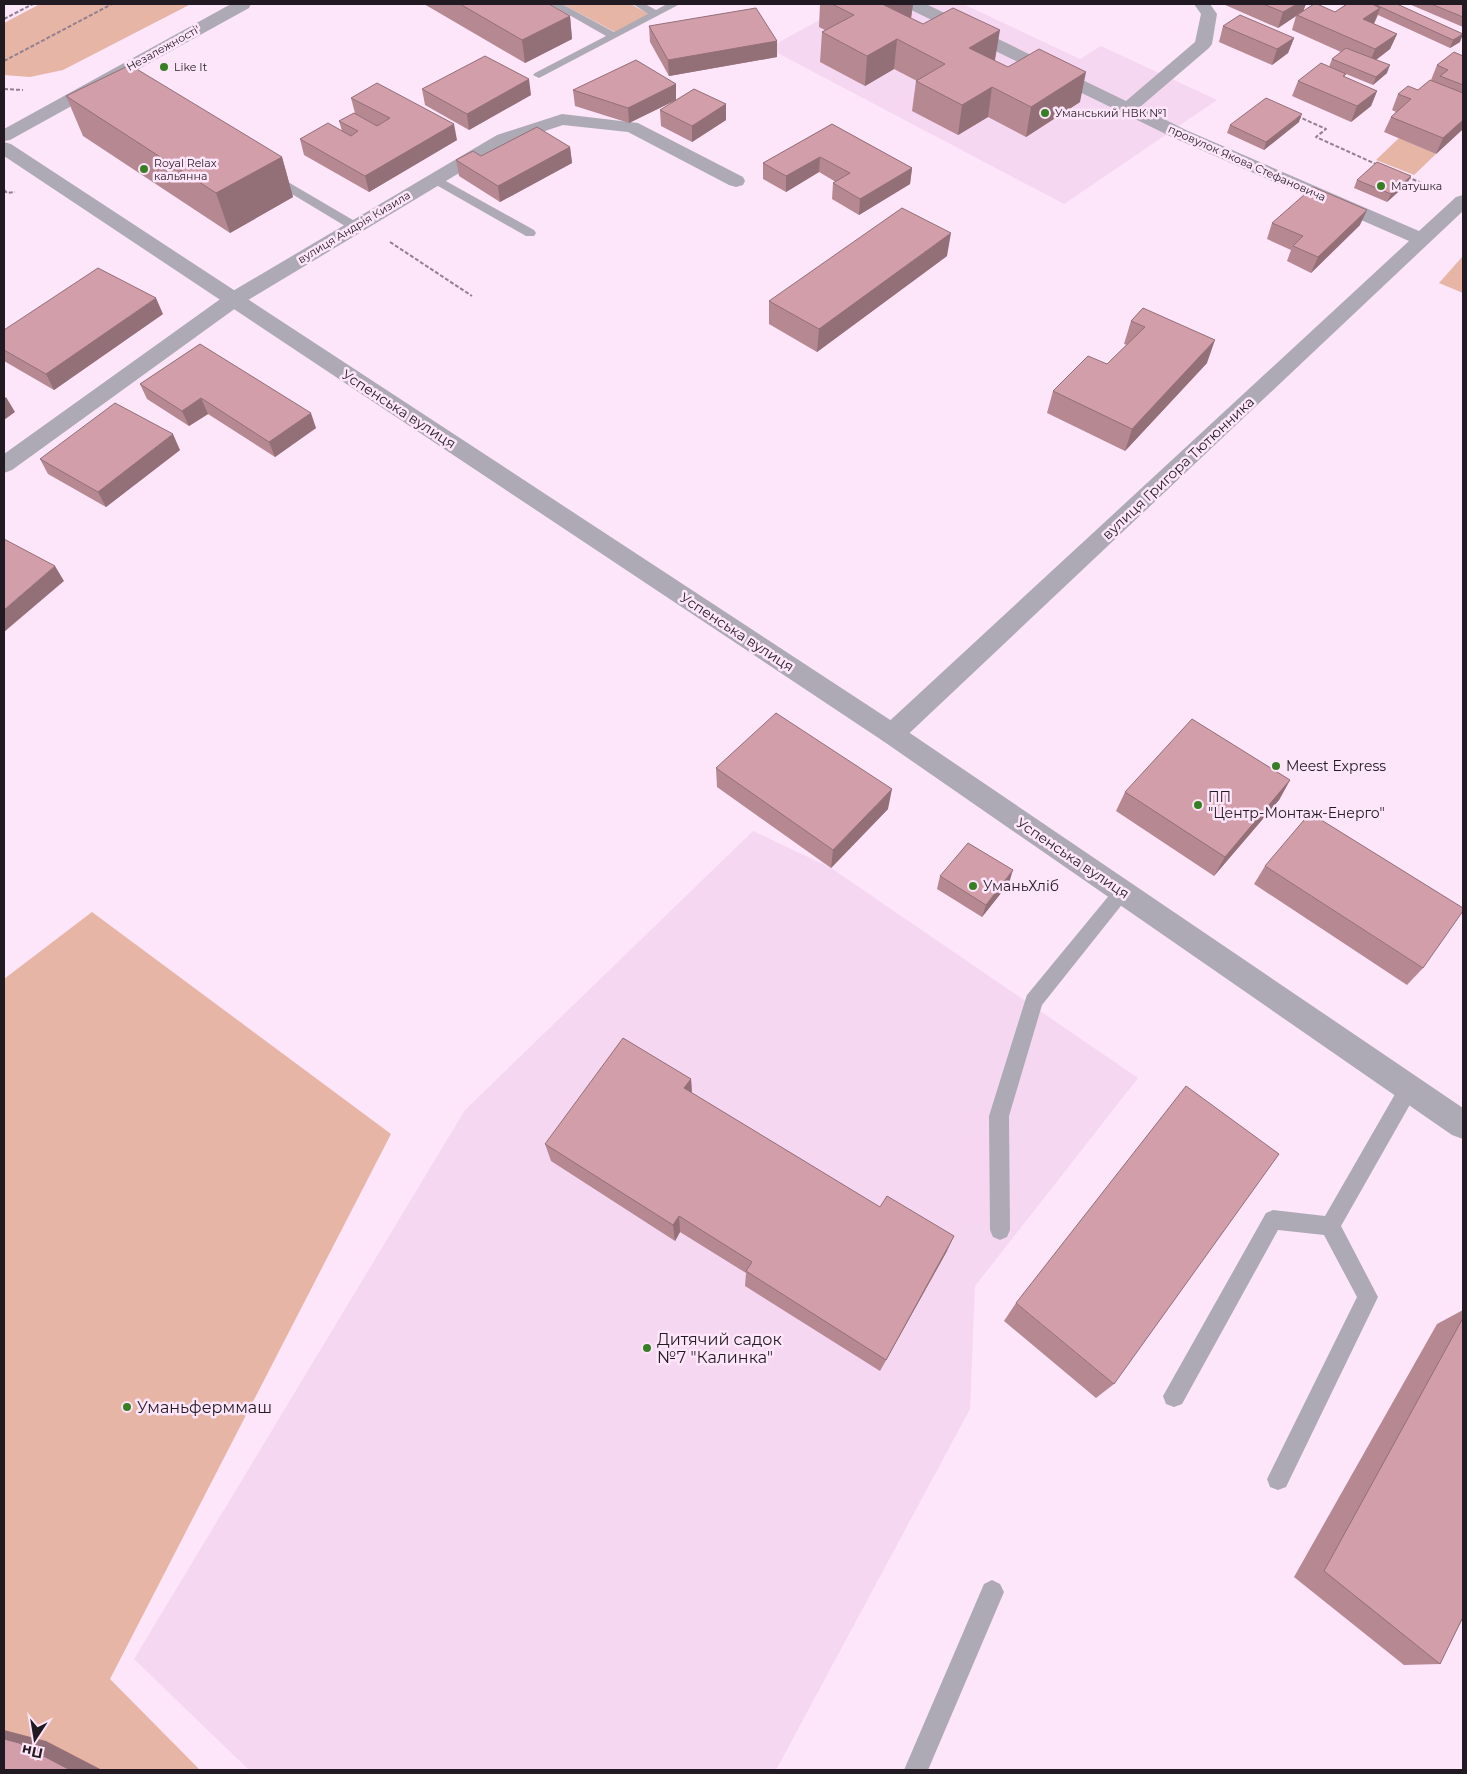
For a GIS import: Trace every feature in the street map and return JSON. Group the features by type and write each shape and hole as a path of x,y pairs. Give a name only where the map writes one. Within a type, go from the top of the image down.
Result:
{"street":[{"name":"Незалежності'","path":"4,136 114,80 243,4"},
{"name":"провулок Якова Стефановича","path":"913,4 1180,134 1423,240"},
{"path":"1127,109 1204,44 1209,14 1202,4"},
{"name":"вулиця Андрія Кизила","path":"4,465 233,300 357,224 503,139 562,119 632,127 736,181"},
{"name":"Успенська вулиця","path":"4,148 892,734 1463,1125"},
{"name":"вулиця Григора Тютюнника","path":"892,734 1463,201"}],"lane":[{"path":"555,4 614,36"},
{"path":"638,4 656,14"},
{"path":"539,75 675,4"},
{"path":"263,170 357,224"},
{"path":"435,179 530,233"},
{"path":"1000,1230 999,1116 1034,1001 1122,892"},
{"path":"1330,1226 1409,1088"},
{"path":"1174,1396 1273,1220 1330,1226"},
{"path":"1278,1479 1368,1297 1330,1226"},
{"path":"916,1770 992,1592"}],"path":[{"path":"4,19 33,4"},
{"path":"4,61 112,4"},
{"path":"4,89 26,90"},
{"path":"1294,115 1326,129 1316,137 1385,168"},
{"path":"1402,175 1442,191"},
{"path":"4,190 7,193 22,192"},
{"path":"357,224 472,296"}],"shaded area":[{"path":"40,4 191,4 63,70 30,77 4,75 4,23"},
{"path":"562,4 631,4 650,15 615,32"},
{"name":"Уманський НВК №1","path":"849,4 963,4 1080,59 1101,46 1217,100 1064,204 768,48"},
{"path":"1399,138 1436,154 1414,175 1376,160"},
{"path":"1463,256 1463,293 1439,283"},
{"name":"Дитячий садок №7 \"Калинка\"","path":"753,831 831,868 1138,1078 975,1286 970,1409 776,1770 249,1770 134,1659 465,1110"},
{"name":"Уманьферммаш","path":"92,912 391,1134 110,1679 200,1770 4,1770 4,979"}],"building":[{"path":"460,4 549,4 570,16 522,40"},
{"path":"832,4 887,4 884,5 923,24 953,8 1000,30 969,48 1008,67 1039,49 1086,72 1031,107 992,87 962,105 916,81 945,64 897,39 867,56 822,32 854,15"},
{"path":"1263,4 1297,4 1283,12"},
{"path":"1314,4 1335,12 1347,4 1372,4 1380,8 1363,19 1397,34 1375,49 1297,15"},
{"path":"1374,4 1397,4 1463,34 1453,40"},
{"path":"1431,4 1463,4 1463,17"},
{"path":"756,8 777,41 668,60 649,26"},
{"path":"1240,15 1294,38 1277,49 1223,26"},
{"path":"1346,48 1390,65 1376,77 1332,59"},
{"path":"1454,52 1463,56 1463,85 1440,76 1448,70 1437,65"},
{"path":"485,56 529,79 467,114 422,89"},
{"path":"636,60 676,84 628,108 573,90"},
{"path":"1321,63 1346,74 1343,76 1377,91 1357,106 1298,81"},
{"path":"130,65 282,157 216,193 66,96"},
{"path":"1430,80 1463,93 1463,120 1443,138 1391,117 1411,99 1398,94 1408,86 1418,90"},
{"path":"377,83 454,124 365,176 300,139 328,123 351,136 358,131 339,121 354,113 377,126 390,118 351,98"},
{"path":"694,89 726,104 692,126 660,110"},
{"path":"1266,98 1302,114 1266,142 1230,125"},
{"path":"832,124 912,168 860,199 833,183 850,173 820,157 786,176 763,163"},
{"path":"537,127 570,147 498,186 456,160 473,151 481,156"},
{"path":"1377,162 1411,176 1391,194 1357,180"},
{"path":"1313,187 1367,210 1318,257 1293,246 1303,236 1272,223"},
{"path":"902,208 951,233 819,329 769,301"},
{"path":"98,268 156,298 46,374 4,350 4,330"},
{"path":"1143,308 1215,340 1132,429 1053,391 1088,356 1107,364 1145,327 1131,321"},
{"path":"200,344 311,413 269,442 201,398 182,411 140,384"},
{"path":"115,403 173,434 98,492 40,459"},
{"path":"4,539 55,566 4,610"},
{"path":"776,713 892,789 833,850 716,768"},
{"name":"ПП \"Центр-Монтаж-Енерго\"","path":"1192,719 1290,780 1225,857 1125,792"},
{"path":"1310,813 1463,908 1463,911 1423,968 1265,866"},
{"name":"УманьХліб","path":"968,843 1013,870 986,905 940,876"},
{"path":"623,1038 691,1079 684,1088 880,1207 887,1196 954,1236 886,1360 746,1271 752,1262 679,1216 673,1225 545,1144"},
{"path":"1186,1086 1279,1154 1114,1384 1016,1303"},
{"path":"1463,1318 1463,1617 1440,1664 1324,1571"},
{"path":"4,1739 19,1743 70,1770 4,1770"}],"place":[{"name":"Like It","path":"164,67"},
{"name":"Уманський НВК №1","path":"1045,113"},
{"name":"Royal Relax кальянна","path":"144,169"},
{"name":"Матушка","path":"1381,186"},
{"name":"Meest Express","path":"1276,766"},
{"name":"ПП \"Центр-Монтаж-Енерго\"","path":"1198,805"},
{"name":"УманьХліб","path":"973,886"},
{"name":"Дитячий садок №7 \"Калинка\"","path":"647,1348"},
{"name":"Уманьферммаш","path":"127,1407"}]}
